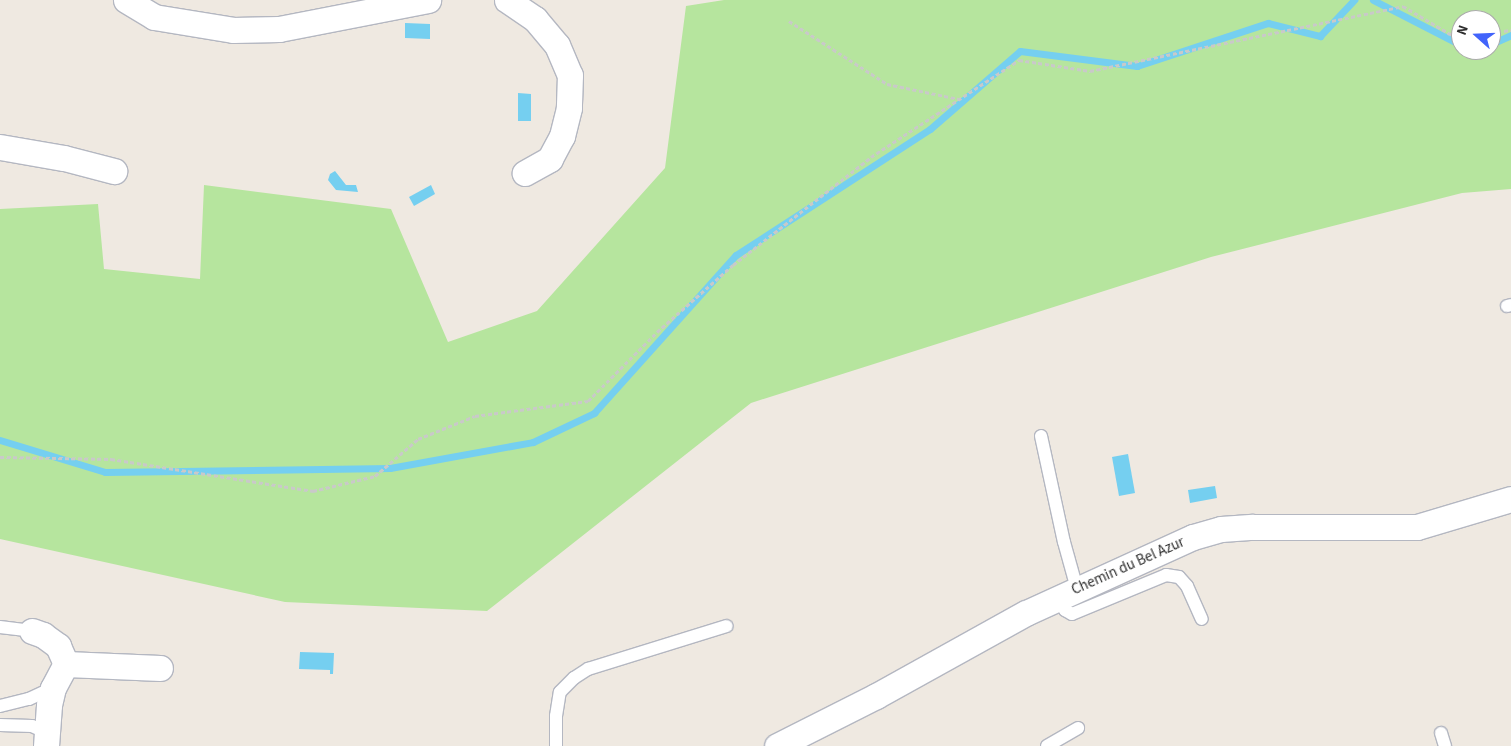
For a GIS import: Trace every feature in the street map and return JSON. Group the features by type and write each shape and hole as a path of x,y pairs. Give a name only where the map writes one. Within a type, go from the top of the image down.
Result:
{"street":[{"path":"126,0 154,17 234,30 279,29 428,0"},
{"path":"507,0 535,19 557,45 570,75 569,108 562,136 550,159 525,173"},
{"path":"0,147 64,158 114,171"},
{"name":"Chemin du Bel Azur","path":"777,746 876,696 1026,613 1156,552 1221,529 1418,527 1511,499"},
{"path":"32,631 43,635 58,646 66,664"},
{"path":"66,664 160,668"},
{"path":"46,740 48,704 53,688 66,664"}],"lane":[{"path":"1041,436 1064,542 1068,593 1065,610 1072,614 1166,575 1179,577 1187,586 1202,620"},
{"path":"556,746 556,716 560,692 574,678 588,669 727,626"},
{"path":"0,627 32,631"},
{"path":"0,706 29,699 53,688"},
{"path":"0,725 32,726 46,740"},
{"path":"1047,746 1078,728"},
{"path":"1440,733 1444,746"}],"path":[{"path":"0,457 111,459 313,491 375,476 418,439 475,416 588,401 657,332 733,265 871,157 1019,60 1090,71 1404,6 1451,34"},
{"path":"790,21 887,84 959,100"}],"green space":[{"path":"724,0 1511,0 1511,189 1462,193 1211,257 751,403 487,611 285,602 0,539 0,209 98,204 104,269 200,279 204,185 391,209 448,342 537,311 665,168 686,6"}],"water":[{"path":"405,23 430,24 430,39 405,38"},
{"path":"518,93 531,94 531,121 518,121"},
{"path":"335,171 346,185 356,185 358,192 336,190 328,180 330,174"},
{"path":"431,185 435,194 414,206 409,197"},
{"path":"1128,454 1135,493 1119,496 1112,457"},
{"path":"1215,486 1217,498 1190,503 1188,490"},
{"path":"300,652 334,653 333,674 330,674 330,670 299,669"}],"waterway":[{"path":"0,440 105,472 390,468 533,442 594,413 736,255 930,129 1020,51 1137,66 1268,23 1320,36 1354,0"},
{"path":"1373,0 1451,40"},
{"path":"1501,40 1511,35"}]}
